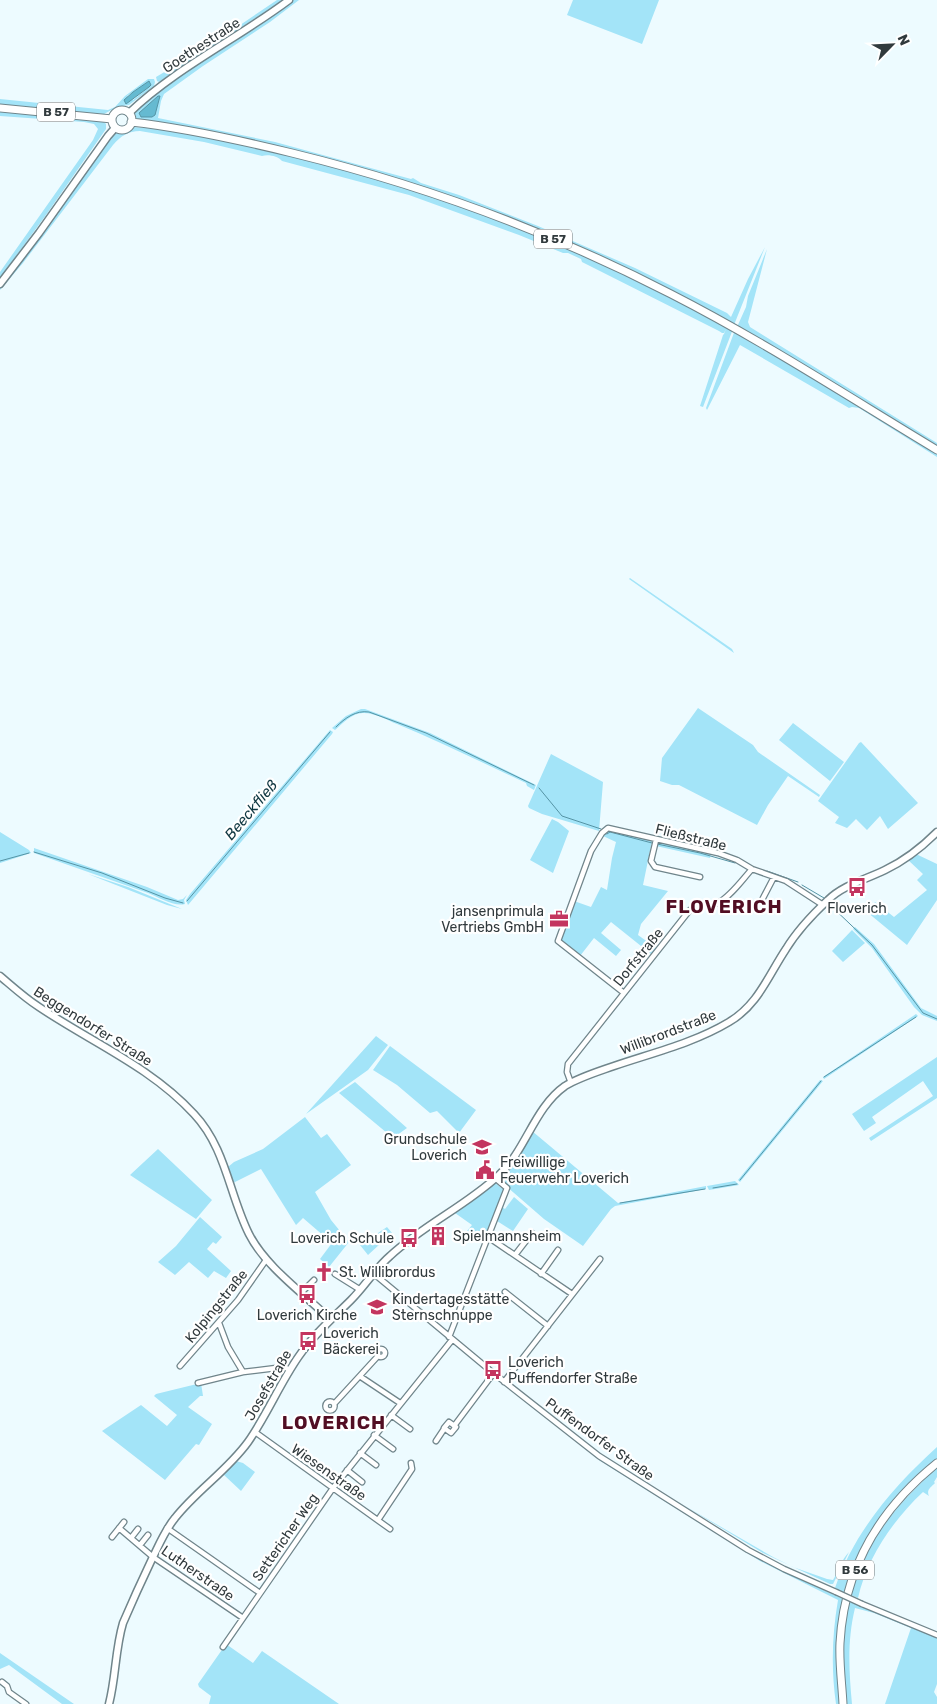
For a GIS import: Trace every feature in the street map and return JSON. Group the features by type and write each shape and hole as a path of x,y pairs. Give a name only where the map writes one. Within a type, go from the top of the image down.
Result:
{"main road":[{"name":"B 57","path":"0,108 112,119 115,113 120,111 129,114"},
{"path":"129,114 131,122"},
{"path":"112,119 115,128"},
{"name":"B 57","path":"115,128 124,130 128,128 131,122 217,136 330,162 381,176 545,235 621,269 724,322 798,364 937,450"},
{"name":"B 56","path":"844,1704 840,1643 844,1607 855,1570 867,1543 885,1515 909,1488 937,1463"}],"street":[{"name":"Goethestraße","path":"129,114 159,87 240,35 289,0"},
{"path":"0,284 115,128"},
{"name":"Fließstraße","path":"624,993 558,941 590,851 602,833 611,827 656,840 718,853 797,887 823,905"},
{"name":"Willibrordstraße","path":"571,1082 686,1042 725,1024 743,1012 763,989 794,937 823,905 841,890 889,868 925,843 937,832"},
{"path":"656,840 651,861 655,867 700,877"},
{"name":"Dorfstraße","path":"571,1082 567,1072 568,1064 689,911 701,903 712,905 719,902 752,869"},
{"path":"770,908 762,900 774,877"},
{"name":"Beggendorfer Straße","path":"0,976 39,1008 139,1068 178,1098 194,1114 216,1145 243,1222 250,1236 266,1260 330,1319"},
{"name":"Josefstraße","path":"109,1704 116,1674 120,1634 167,1528 179,1513 238,1455 309,1342 353,1297 373,1272 401,1246 495,1178 508,1166 552,1099 571,1082"},
{"name":"Settericher Weg","path":"223,1647 333,1488 451,1338 507,1188 495,1178"},
{"path":"515,1255 532,1233"},
{"path":"488,1237 572,1294"},
{"path":"541,1274 558,1250"},
{"path":"504,1382 600,1259"},
{"name":"Kolpingstraße","path":"180,1366 238,1300 266,1260"},
{"name":"Puffendorfer Straße","path":"373,1272 493,1374 575,1438 652,1490 761,1557 862,1604 937,1635"},
{"path":"335,1274 360,1289"},
{"path":"302,1292 314,1280"},
{"path":"505,1292 548,1326"},
{"path":"219,1323 228,1347 243,1372"},
{"path":"334,1404 361,1377 378,1356"},
{"path":"198,1383 243,1372 284,1367 290,1370"},
{"path":"436,1441 444,1429 451,1433 456,1427 454,1426 493,1374"},
{"path":"361,1377 400,1403"},
{"path":"390,1415 410,1429"},
{"name":"Wiesenstraße","path":"254,1432 390,1529"},
{"path":"374,1435 393,1449"},
{"path":"360,1453 376,1465"},
{"path":"378,1520 412,1469 412,1463"},
{"path":"347,1470 362,1482"},
{"path":"112,1537 124,1522"},
{"name":"Lutherstraße","path":"119,1528 153,1557 243,1618"},
{"name":"Settericher Weg","path":"167,1528 260,1593"},
{"path":"131,1538 138,1529"},
{"name":"Lutherstraße","path":"140,1545 148,1535"},
{"path":"2,1682 7,1686 9,1692 26,1704"}],"shaded area":[{"path":"277,0 283,0 159,82 157,81 156,77 215,42"},
{"path":"292,0 299,0 164,94 158,118 275,142 413,178 421,183 459,195 538,226 635,268 727,313 731,317 765,247 734,325 655,283 411,184 135,119 134,113 167,83 250,31","holes":["158,96 152,117 141,117 140,115"]},
{"path":"573,0 659,0 642,44 567,15"},
{"path":"148,79 154,79 154,86 129,105 117,107 104,114 0,105 0,99 108,110 115,107 125,96","holes":["149,81 149,87 133,100 127,96"]},
{"path":"149,81 151,85 149,87 126,104 124,100"},
{"path":"160,96 155,115 152,117 141,117 139,113"},
{"path":"0,110 102,120 106,124 106,129 0,278 0,272 93,140 98,129 94,124 84,122 0,116"},
{"path":"133,127 159,129 220,139 284,153 372,177 474,210 591,258 733,329 703,407 700,406 726,329 722,333 582,262 581,259 568,253 563,253 409,195 282,161 273,156 262,156 204,142 140,131 125,135 113,145 23,263 0,290 0,287 111,136"},
{"path":"767,249 748,322 750,327 937,443 937,448 737,327"},
{"path":"735,330 937,452 937,457 859,408 849,408 740,345 707,410 706,408"},
{"path":"629,579 732,649 734,653"},
{"path":"698,708 753,745 758,752 820,795 819,797 788,776 757,825 679,785 660,781 662,758"},
{"path":"361,709 430,733 536,785 534,790 527,786 526,783 377,715 368,713 356,714 348,718 335,730 332,728 346,716"},
{"path":"793,723 844,762 830,781 779,740"},
{"path":"330,730 333,732 332,734 188,905 186,900 190,894"},
{"path":"861,742 918,803 888,829 880,816 867,830 856,819 847,828 835,823 839,817 818,801"},
{"path":"551,754 603,782 599,831 542,814 529,808 528,806"},
{"path":"552,819 569,831 553,873 530,860"},
{"path":"608,830 652,841 643,885 668,891 641,924 638,935 656,948 651,954 611,922 601,933 621,950 616,956 594,938 580,956 624,989 623,991 563,944 561,940 574,901 591,907 601,887 607,890 616,842 603,836"},
{"path":"0,832 29,850 31,853 0,863"},
{"path":"658,842 711,853 710,858 656,846"},
{"path":"34,848 147,887 178,900 183,899 187,895 184,900 185,904 171,903 148,893 34,853"},
{"path":"916,854 937,864 937,900 907,945 867,912 875,902 894,917 927,890 917,880 923,874 908,860"},
{"path":"88,874 128,887 182,909 167,905"},
{"path":"855,927 874,944 921,1008 937,1016 937,1021 922,1015 914,1007 872,948 853,929"},
{"path":"852,930 865,943 843,962 832,951"},
{"path":"916,1014 918,1016 824,1079 823,1077"},
{"path":"376,1036 388,1045 368,1070 306,1114"},
{"path":"390,1046 476,1110 459,1133 437,1111 430,1113 397,1085 373,1070"},
{"path":"937,1057 937,1098 871,1141 869,1138 933,1096 923,1081 872,1117 876,1123 864,1131 852,1114"},
{"path":"820,1080 823,1081 740,1182 738,1180"},
{"path":"355,1082 407,1128 393,1138 339,1093"},
{"path":"305,1117 321,1138 327,1134 351,1165 315,1192 331,1220 349,1242 329,1267 320,1259 332,1243 303,1218 296,1225 261,1169 233,1183 228,1167 234,1162 263,1149"},
{"path":"532,1131 618,1203 706,1186 706,1189 615,1206 583,1246 544,1219 498,1179"},
{"path":"158,1149 212,1200 196,1219 130,1175"},
{"path":"735,1181 739,1185 709,1190 707,1186"},
{"path":"495,1183 504,1190 484,1243 467,1231 472,1225 455,1213"},
{"path":"514,1197 528,1209 513,1231 497,1221 502,1207 505,1209"},
{"path":"200,1217 222,1237 216,1244 213,1242 207,1249 231,1271 226,1278 214,1271 208,1278 189,1262 175,1275 158,1262 176,1246"},
{"path":"387,1227 392,1233 368,1255 360,1245"},
{"path":"201,1383 203,1396 200,1396 188,1407 212,1424 199,1445 196,1444 165,1480 102,1431 141,1405 167,1426 177,1415 154,1396"},
{"path":"937,1447 937,1459 892,1502 869,1535 851,1572 845,1593 835,1588 853,1548 877,1511"},
{"path":"599,1460 602,1460 660,1498 750,1552 843,1599 836,1647 840,1704 836,1704 833,1665 834,1626 838,1600 760,1561"},
{"path":"236,1461 243,1463 255,1472 241,1491 224,1475"},
{"path":"937,1468 937,1477 929,1490 929,1496 923,1492 901,1515 875,1554 862,1583 858,1598 851,1595 865,1558 884,1525 908,1496"},
{"path":"678,1502 773,1557 790,1565 763,1553"},
{"path":"849,1552 833,1584 794,1567 833,1580"},
{"path":"849,1602 867,1607 937,1637 937,1684 934,1692 937,1697 937,1704 885,1704 911,1628 874,1613 855,1608 850,1644 852,1704 847,1704 844,1653 846,1615"},
{"path":"226,1644 253,1663 262,1651 339,1704 209,1704 211,1696 199,1687 198,1684"},
{"path":"0,1653 74,1704 62,1704 9,1665 0,1669"}],"waterway":[{"name":"Beeckfließ","path":"336,727 351,715 369,712 426,733 534,785"},
{"name":"Beeckfließ","path":"187,901 330,732"},
{"name":"Beeckfließ","path":"539,788 562,816 601,829"},
{"name":"Beeckfließ","path":"607,834 610,832 652,843"},
{"name":"Beeckfließ","path":"657,844 735,863"},
{"name":"Beeckfließ","path":"34,852 102,873 165,898 183,903"},
{"name":"Beeckfließ","path":"0,861 29,853"},
{"name":"Beeckfließ","path":"767,871 798,882"},
{"name":"Beeckfließ","path":"802,885 824,898"},
{"name":"Beeckfließ","path":"829,904 872,945 923,1013 937,1019"},
{"path":"824,1077 916,1017"},
{"path":"740,1180 821,1081"},
{"path":"713,1188 737,1184"},
{"path":"620,1203 705,1189"}],"place":[{"name":"Floverich","path":"857,887"},
{"name":"jansenprimula Vertriebs GmbH","path":"559,919"},
{"name":"Grundschule Loverich","path":"482,1147"},
{"name":"Freiwillige Feuerwehr Loverich","path":"485,1170"},
{"name":"Spielmannsheim","path":"438,1236"},
{"name":"Loverich Schule","path":"409,1238"},
{"name":"St. Willibrordus","path":"324,1272"},
{"name":"Loverich Kirche","path":"307,1294"},
{"name":"Kindertagesstätte Sternschnuppe","path":"377,1307"},
{"name":"Loverich Bäckerei","path":"308,1341"},
{"name":"Loverich Puffendorfer Straße","path":"493,1370"}],"district":[{"name":"FLOVERICH","path":"724,906"},
{"name":"LOVERICH","path":"334,1422"}]}
